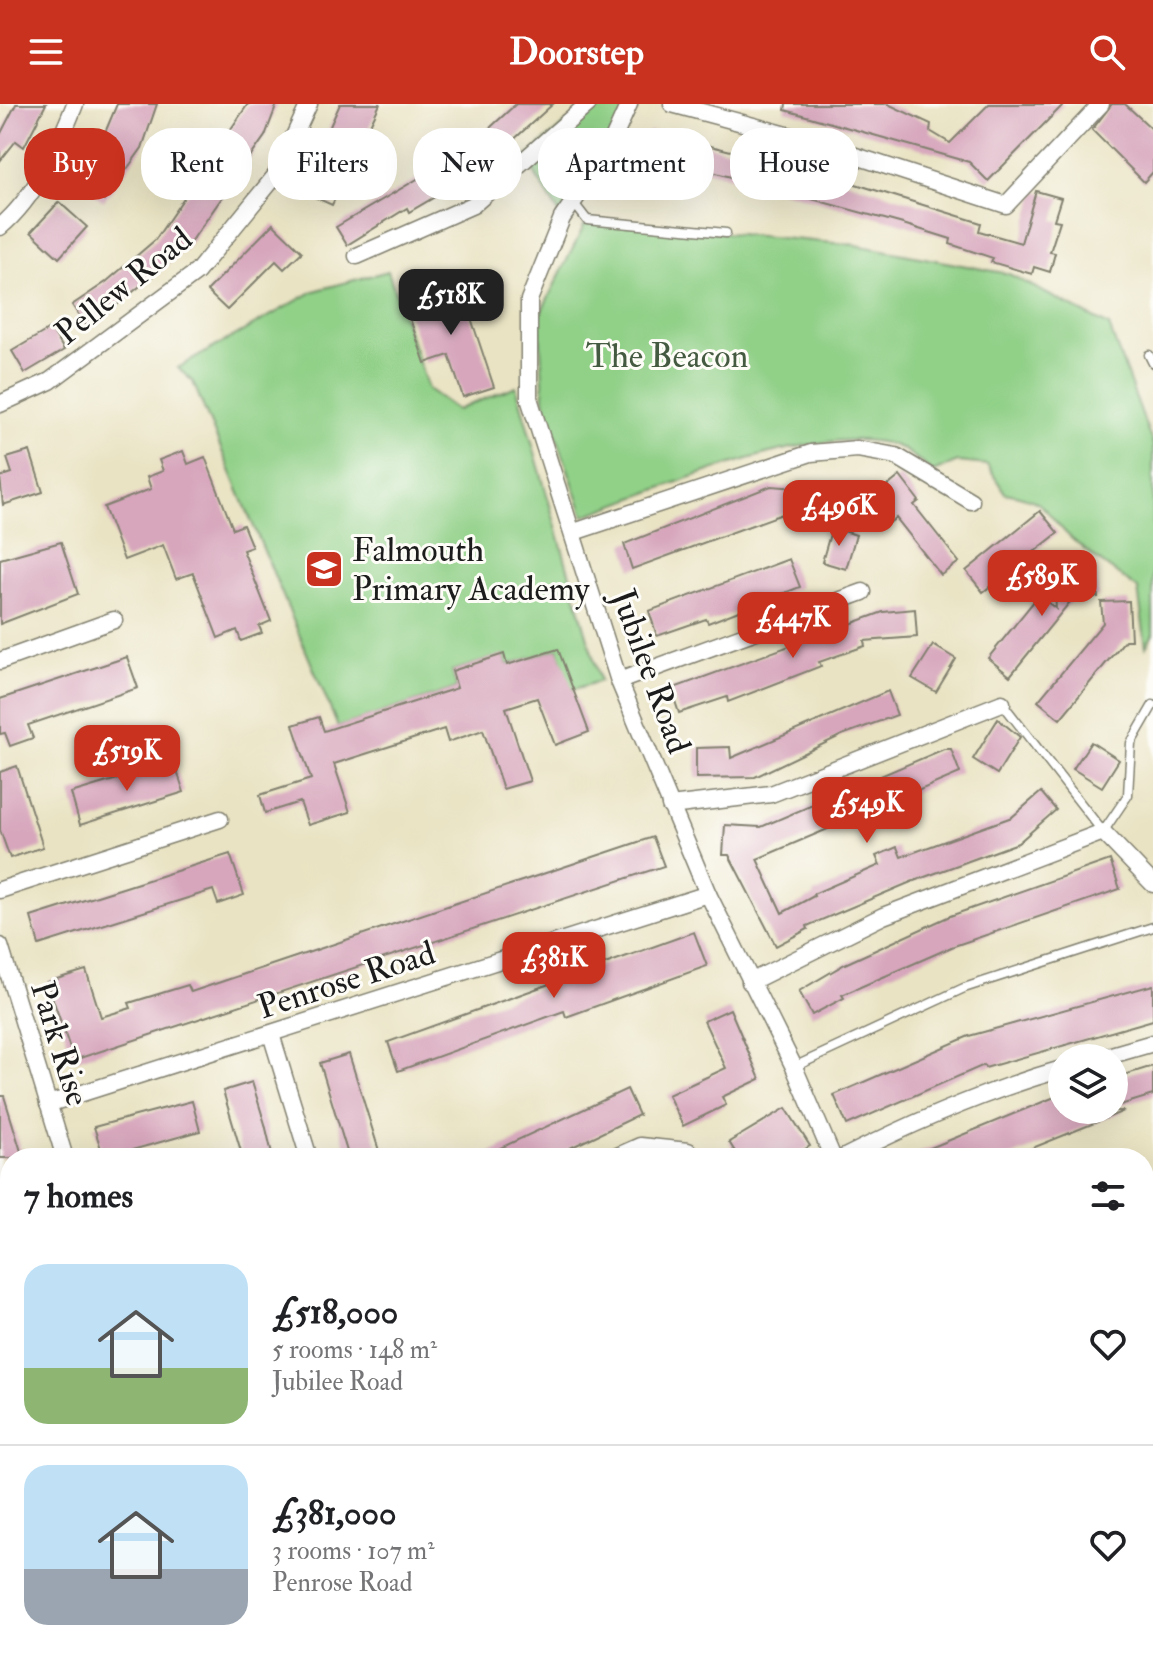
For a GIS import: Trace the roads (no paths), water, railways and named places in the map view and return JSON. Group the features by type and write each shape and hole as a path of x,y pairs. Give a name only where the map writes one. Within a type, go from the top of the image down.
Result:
{"street":[{"path":"0,227 31,191 62,137 75,104"},
{"name":"Pellew Road","path":"0,404 50,381 197,272 276,175 309,104"},
{"path":"357,256 473,205 588,104"},
{"name":"Jubilee Road","path":"629,104 606,155 562,218 529,300 529,398 619,681 708,894 794,1067 829,1148"},
{"path":"672,104 719,110 1006,205 1101,104"},
{"path":"574,532 811,453 857,449 896,456 971,501"},
{"path":"619,681 863,592"},
{"path":"0,661 114,620"},
{"path":"670,806 771,794 1002,703"},
{"path":"0,890 220,819"},
{"path":"750,982 883,916 1103,832 1150,873"},
{"name":"Penrose Road","path":"48,1104 708,894"},
{"name":"Park Rise","path":"0,946 62,1148"},
{"path":"271,1034 306,1148"},
{"path":"1128,1050 1153,1043"},
{"path":"863,1148 920,1119 1012,1083 1048,1073"},
{"path":"636,1148 659,1148"}],"lane":[{"path":"573,202 587,220 726,233"},
{"path":"1002,703 1103,832 1128,795 1131,743 1153,705"},
{"path":"794,1067 964,988 1153,927"}],"place":[{"name":"Falmouth Primary Academy","path":"324,569"}],"park label":[{"name":"The Beacon","path":"667,355"}]}
